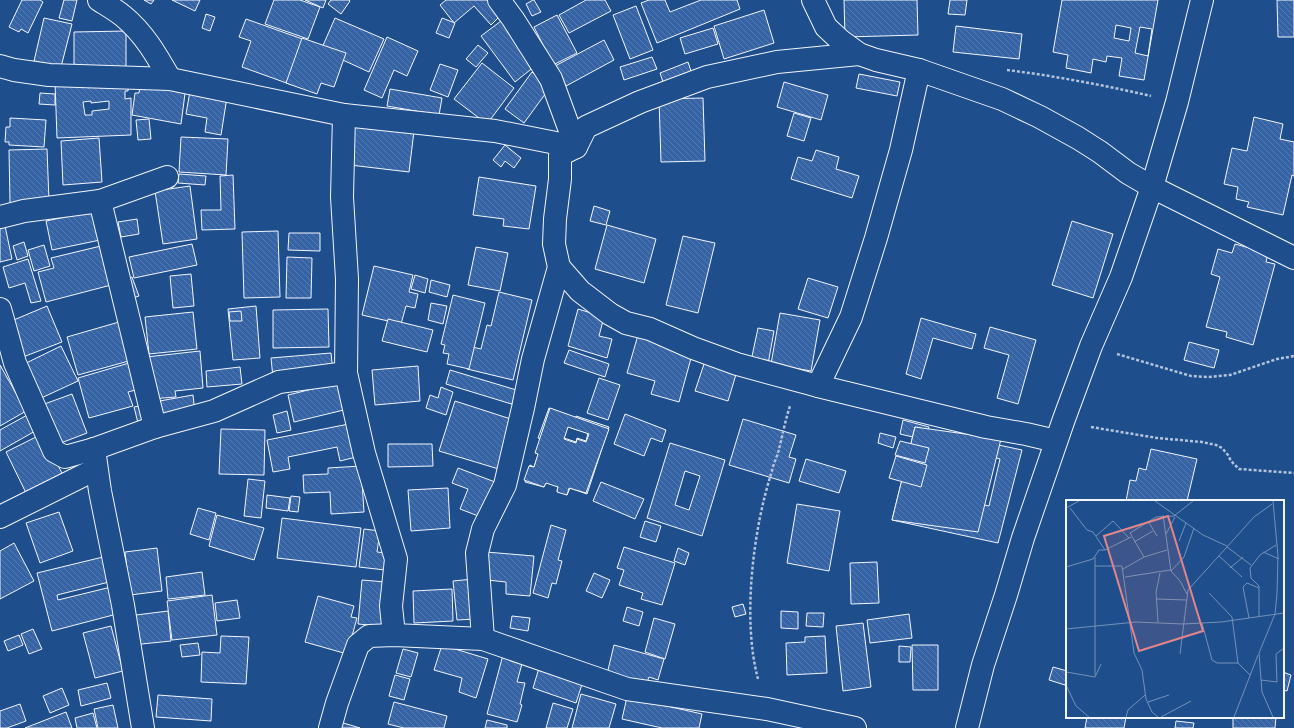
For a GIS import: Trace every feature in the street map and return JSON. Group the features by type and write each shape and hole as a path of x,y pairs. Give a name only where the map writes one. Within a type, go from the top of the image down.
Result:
{"street":[{"path":"99,0 122,15 135,27 151,46 170,79"},
{"path":"499,0 513,19 551,79 576,147"},
{"path":"812,0 826,26 841,41 859,54 876,60 919,70 1002,99 1040,117 1078,138 1100,152 1128,174 1294,258"},
{"path":"967,728 983,665 1023,538 1056,441 1091,346 1121,277 1152,187 1177,102 1202,0"},
{"path":"483,639 477,553 484,529 505,485 533,359 558,268 554,244 555,219 560,179 560,154 576,147 586,127 640,102 706,77 777,62 859,54"},
{"path":"0,66 49,76 170,79 344,115 495,131 576,147"},
{"path":"818,386 851,317 876,238 900,150 919,70"},
{"path":"344,115 342,197 347,280 346,373 364,452 396,559 391,606 394,635"},
{"path":"0,217 24,211 100,201 167,178"},
{"path":"100,201 155,427"},
{"path":"558,268 580,291 610,314 626,323 650,330 737,364 818,386 986,427 1056,441"},
{"path":"0,309 15,364 54,451 65,457 95,459"},
{"path":"0,517 95,459 155,427 214,411 279,382 346,373"},
{"path":"95,459 123,605 143,728"},
{"path":"330,728 337,703 358,645 369,636 394,635 483,639 627,689 767,709 855,728"}],"path":[{"path":"1003,69 1046,75 1104,86 1177,102"},
{"path":"1091,346 1191,376 1208,378 1230,375 1277,358 1294,356"},
{"path":"767,709 757,678 752,651 750,618 752,572 757,533 764,501 778,454 795,380"},
{"path":"1064,419 1097,429 1216,445 1222,448 1239,469 1294,473"}],"building":[{"path":"22,0 40,0 43,2 28,33 21,29 19,32 9,27"},
{"path":"64,0 77,0 72,21 59,18"},
{"path":"144,0 154,0 151,4"},
{"path":"172,0 200,0 195,11"},
{"path":"274,0 300,0 320,7 308,39 265,24"},
{"path":"305,0 326,0 323,8"},
{"path":"331,0 350,1 341,14 328,4"},
{"path":"446,0 494,0 504,12 491,25 474,6 454,23 440,5"},
{"path":"533,0 541,12 532,16 526,4"},
{"path":"586,0 605,0 611,11 569,33 559,15"},
{"path":"649,0 665,0 670,12 701,0 737,0 740,9 657,43 641,3"},
{"path":"844,0 917,0 918,35 845,37"},
{"path":"950,0 967,0 965,15 948,14"},
{"path":"1062,0 1158,0 1144,80 1119,76 1122,58 1107,56 1106,62 1093,59 1091,73 1066,68 1068,55 1053,52","holes":["1116,25 1131,28 1129,41 1114,38","1140,27 1152,29 1148,56 1135,53"]},
{"path":"1277,0 1294,0 1294,37 1278,37"},
{"path":"636,6 653,50 630,59 613,15"},
{"path":"764,10 774,43 724,59 714,26"},
{"path":"206,14 215,17 210,31 202,28"},
{"path":"557,15 577,53 553,65 534,27"},
{"path":"44,18 72,24 61,67 34,61"},
{"path":"335,18 384,39 369,72 321,50"},
{"path":"442,18 455,23 449,38 436,33"},
{"path":"246,19 308,41 292,85 242,67 251,41 239,37"},
{"path":"501,21 535,66 515,82 481,36"},
{"path":"956,26 1022,34 1019,59 953,52"},
{"path":"713,28 718,44 685,54 680,38"},
{"path":"126,31 126,70 74,71 74,32"},
{"path":"387,37 418,51 407,76 394,70 382,98 364,90"},
{"path":"302,38 346,53 334,87 321,83 317,94 286,83"},
{"path":"604,40 614,60 566,86 555,66"},
{"path":"478,45 488,53 476,67 466,59"},
{"path":"652,57 657,69 624,80 620,67"},
{"path":"688,62 693,77 665,88 660,73"},
{"path":"482,63 514,88 487,124 454,99"},
{"path":"440,64 458,70 448,97 430,90"},
{"path":"532,72 551,86 524,123 505,109"},
{"path":"859,74 900,82 897,96 856,88"},
{"path":"129,80 128,91 125,91 125,99 131,98 131,135 57,138 55,82","holes":["91,101 91,103 109,101 109,109 92,111 92,115 85,115 83,102"]},
{"path":"784,82 828,95 821,120 777,107"},
{"path":"140,86 186,86 181,124 132,115 135,93 139,93"},
{"path":"390,89 442,98 439,115 387,106"},
{"path":"190,91 227,97 221,135 205,132 207,118 186,114"},
{"path":"40,93 55,94 55,105 39,104"},
{"path":"703,98 705,161 661,162 659,99"},
{"path":"794,113 811,118 804,141 787,136"},
{"path":"1254,117 1283,124 1280,139 1294,142 1294,176 1292,175 1283,215 1247,207 1249,202 1236,199 1238,187 1224,184 1232,148 1247,151"},
{"path":"10,118 46,120 44,147 9,145 9,142 5,142 6,127 10,127"},
{"path":"149,119 151,139 138,140 136,120"},
{"path":"355,123 414,131 409,172 350,165"},
{"path":"181,137 228,139 226,175 179,172"},
{"path":"99,138 102,182 63,185 61,141"},
{"path":"505,145 521,158 514,168 505,161 501,167 493,160"},
{"path":"47,149 49,201 10,203 9,150"},
{"path":"816,150 839,157 836,169 859,176 852,198 791,179 798,157 812,161"},
{"path":"179,174 206,176 205,185 178,183"},
{"path":"233,175 235,229 202,230 201,210 221,210 220,176"},
{"path":"479,177 536,186 529,229 503,226 504,219 473,215"},
{"path":"190,186 197,239 163,244 155,191"},
{"path":"594,206 610,211 606,225 590,221"},
{"path":"99,210 105,239 52,250 46,221"},
{"path":"137,219 139,234 121,237 118,222"},
{"path":"1072,221 1113,234 1093,298 1052,285"},
{"path":"607,225 656,239 644,283 595,269"},
{"path":"5,226 12,259 0,262 0,227"},
{"path":"278,231 280,297 244,298 242,232"},
{"path":"289,233 320,233 320,251 288,250"},
{"path":"683,236 715,243 698,313 666,305"},
{"path":"24,242 28,256 17,260 13,246"},
{"path":"192,244 197,265 134,278 129,257"},
{"path":"1235,244 1268,253 1266,262 1275,264 1253,345 1226,337 1227,332 1206,327 1220,277 1211,274 1218,249 1232,253"},
{"path":"44,245 50,266 34,271 28,250"},
{"path":"105,245 115,284 46,302 38,272 54,268 51,258"},
{"path":"476,247 508,253 500,291 468,285"},
{"path":"287,257 312,258 311,298 286,298"},
{"path":"28,259 41,301 31,303 25,283 9,288 3,267"},
{"path":"374,266 413,275 409,292 418,294 415,308 406,306 401,324 362,315"},
{"path":"191,274 194,306 173,308 170,276"},
{"path":"415,275 428,279 425,293 411,289"},
{"path":"132,277 139,296 127,300 120,281"},
{"path":"808,278 838,287 828,318 798,309"},
{"path":"431,280 450,285 447,297 429,292"},
{"path":"499,292 532,300 513,380 467,369 472,347 481,349 487,325 491,326"},
{"path":"453,295 485,303 469,369 447,364 449,354 443,353 445,345 441,344"},
{"path":"431,303 447,306 443,324 428,320"},
{"path":"47,306 62,342 23,357 9,322"},
{"path":"256,306 260,358 233,360 228,309"},
{"path":"328,309 329,347 273,348 273,310"},
{"path":"578,309 604,317 599,336 612,339 607,358 568,346"},
{"path":"241,311 242,321 230,321 229,312"},
{"path":"193,312 197,349 149,354 145,317"},
{"path":"780,313 820,320 811,371 771,364"},
{"path":"921,318 976,334 972,349 933,338 921,379 906,374"},
{"path":"388,319 433,330 427,352 382,341"},
{"path":"126,320 136,359 78,375 67,337"},
{"path":"990,327 1036,340 1018,404 997,398 1009,355 984,348"},
{"path":"758,328 774,331 768,364 751,361"},
{"path":"638,335 693,351 679,402 651,394 655,381 627,373"},
{"path":"1189,342 1219,350 1214,368 1184,360"},
{"path":"61,346 78,381 37,400 20,366"},
{"path":"569,350 609,364 605,377 564,363"},
{"path":"200,351 203,388 175,391 176,397 150,399 146,357"},
{"path":"331,353 333,372 273,378 271,358"},
{"path":"136,361 143,388 128,392 133,406 89,418 78,378"},
{"path":"705,361 737,371 728,401 695,391"},
{"path":"0,365 26,411 0,426"},
{"path":"418,366 420,401 375,405 372,370"},
{"path":"240,367 242,384 207,387 206,371"},
{"path":"450,370 523,392 518,406 446,384"},
{"path":"599,378 620,385 608,420 587,413"},
{"path":"341,382 348,409 294,422 288,395"},
{"path":"441,387 453,392 446,415 426,408 430,395 438,398"},
{"path":"72,394 87,433 53,446 39,406"},
{"path":"193,395 195,413 156,420 154,402"},
{"path":"455,401 517,421 502,470 439,451"},
{"path":"148,404 151,420 138,423 134,407"},
{"path":"549,408 571,416 564,438 576,442 577,438 586,441 588,433 571,428 576,416 609,427 587,494 570,488 567,495 557,491 558,486 546,482 544,487 525,482 530,465 534,467 543,440 538,438"},
{"path":"550,408 609,429 586,493 569,488 567,495 557,492 558,487 546,483 544,487 524,480 529,466 534,467 538,454 535,453","holes":["568,427 589,434 586,442 577,439 576,443 564,439"]},
{"path":"287,411 291,430 277,433 273,415"},
{"path":"29,414 37,430 0,451 0,430"},
{"path":"625,414 666,430 662,442 651,438 644,456 614,444"},
{"path":"743,419 796,435 789,457 796,459 789,483 729,465"},
{"path":"903,420 929,427 926,440 900,434"},
{"path":"349,424 356,457 340,461 337,447 288,457 290,469 273,472 267,440"},
{"path":"915,427 1022,450 998,543 892,520","holes":["993,457 1000,459 989,506 981,504"]},
{"path":"915,427 1001,439 978,532 892,520"},
{"path":"221,429 265,430 264,475 219,474"},
{"path":"880,433 896,437 893,448 878,443"},
{"path":"42,434 66,481 29,499 6,452"},
{"path":"900,441 929,448 925,463 895,455"},
{"path":"670,443 725,460 702,536 647,518","holes":["685,471 700,476 689,510 675,505"]},
{"path":"388,444 432,444 433,466 388,467"},
{"path":"1151,449 1197,459 1187,500 1126,500 1130,480 1136,481 1139,468 1146,470"},
{"path":"896,456 927,465 921,487 889,478"},
{"path":"806,459 846,471 839,493 799,481"},
{"path":"361,466 364,512 331,514 330,492 304,493 303,475 328,474 328,468"},
{"path":"458,468 495,482 481,517 460,509 468,489 452,483"},
{"path":"248,479 265,481 261,518 244,516"},
{"path":"601,482 644,499 635,519 593,501"},
{"path":"448,488 450,528 411,531 408,490"},
{"path":"267,495 290,498 288,511 266,508"},
{"path":"291,496 300,497 298,512 289,511"},
{"path":"797,504 840,511 829,571 787,563"},
{"path":"198,508 216,513 209,540 190,534"},
{"path":"59,512 73,551 40,563 26,523"},
{"path":"217,515 264,528 254,560 209,546"},
{"path":"282,518 361,528 356,567 277,558"},
{"path":"645,521 661,526 656,542 640,537"},
{"path":"551,525 566,530 558,560 562,561 556,584 552,583 548,598 533,593"},
{"path":"364,529 380,531 377,552 387,553 385,570 359,567"},
{"path":"14,543 34,581 0,599 0,551"},
{"path":"624,547 675,563 662,605 641,599 643,593 619,585 624,570 617,568"},
{"path":"157,548 162,591 130,595 125,552"},
{"path":"678,548 689,553 685,565 674,561"},
{"path":"486,552 534,556 530,596 506,594 506,582 478,579"},
{"path":"103,557 109,582 57,595 58,600 111,587 117,614 52,631 37,573"},
{"path":"877,562 879,603 851,604 850,563"},
{"path":"202,572 205,595 168,599 166,577"},
{"path":"594,573 610,580 602,598 586,591"},
{"path":"473,579 476,619 457,620 453,581"},
{"path":"362,580 386,582 381,626 358,624"},
{"path":"452,589 453,621 414,623 413,591"},
{"path":"212,595 217,635 172,640 167,601"},
{"path":"318,596 354,606 351,617 357,618 347,654 305,642"},
{"path":"237,600 240,618 217,621 215,603"},
{"path":"743,604 746,614 735,617 732,607"},
{"path":"627,607 643,612 639,626 623,621"},
{"path":"168,611 171,641 132,645 128,616"},
{"path":"781,611 798,612 798,629 781,628"},
{"path":"807,613 824,613 823,627 806,626"},
{"path":"909,614 912,638 870,643 867,620"},
{"path":"512,616 530,618 528,631 510,628"},
{"path":"654,618 675,624 665,659 645,652"},
{"path":"863,623 871,687 843,691 836,626"},
{"path":"111,626 123,671 95,678 83,633"},
{"path":"33,629 42,649 29,654 21,634"},
{"path":"19,635 23,645 8,651 4,641"},
{"path":"221,636 249,637 246,684 201,682 202,652 220,653"},
{"path":"825,636 827,673 787,675 786,643 805,642 805,637"},
{"path":"198,643 200,655 182,657 180,645"},
{"path":"442,645 488,659 476,698 459,692 462,678 434,670"},
{"path":"614,645 664,659 658,680 649,677 646,685 607,674"},
{"path":"912,645 938,645 938,690 913,690"},
{"path":"899,646 911,647 910,662 899,662"},
{"path":"403,649 418,653 411,677 396,673"},
{"path":"503,655 523,660 517,682 525,683 520,704 522,705 517,722 487,714"},
{"path":"1053,667 1066,671 1065,685 1049,680"},
{"path":"539,668 583,681 576,703 533,688"},
{"path":"1284,672 1291,675 1287,691 1284,690"},
{"path":"395,675 410,679 404,700 389,696"},
{"path":"107,683 111,698 81,706 78,690"},
{"path":"62,688 69,705 50,713 43,696"},
{"path":"581,694 616,704 609,728 572,728"},
{"path":"158,695 212,699 211,721 156,717"},
{"path":"627,697 702,714 699,728 662,728 622,719"},
{"path":"394,702 447,716 444,728 404,728 388,724"},
{"path":"553,703 573,709 567,728 546,728"},
{"path":"20,704 26,721 7,728 0,728 0,711"},
{"path":"113,705 118,728 98,728 94,709"},
{"path":"66,712 72,728 25,728"},
{"path":"93,713 97,728 77,728 75,718"},
{"path":"1087,718 1126,718 1124,728 1085,728"},
{"path":"1233,718 1276,718 1275,728 1233,728"},
{"path":"487,720 507,725 507,728 485,728"},
{"path":"337,721 360,728 335,728"},
{"path":"1176,721 1194,723 1193,728 1175,728"}]}
